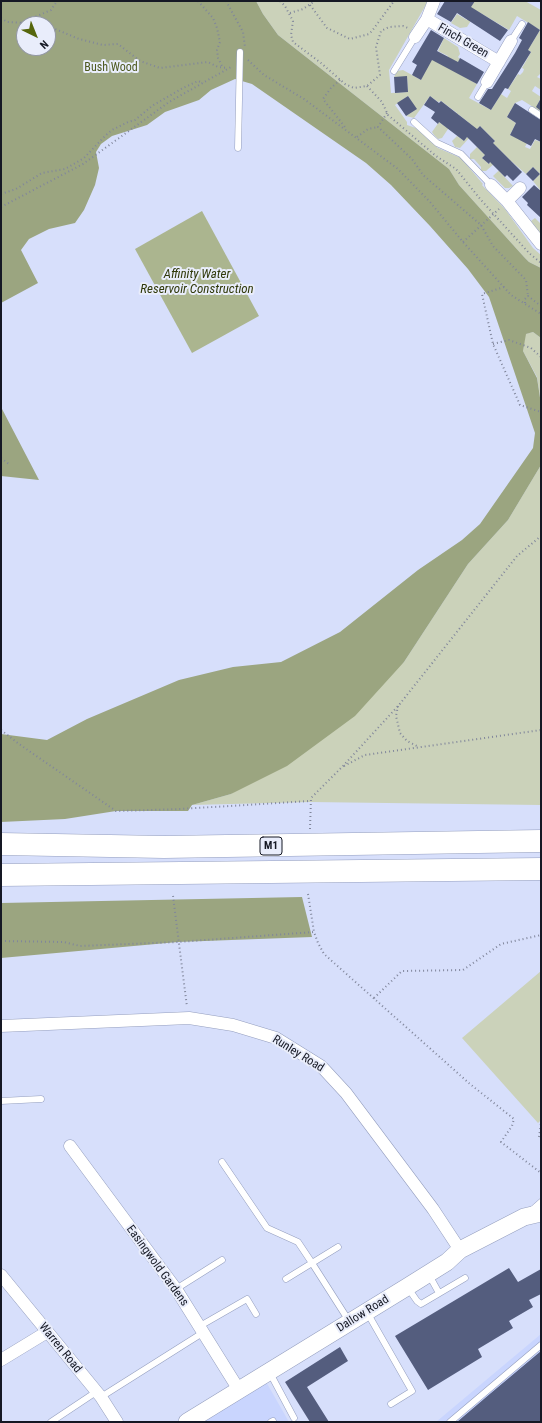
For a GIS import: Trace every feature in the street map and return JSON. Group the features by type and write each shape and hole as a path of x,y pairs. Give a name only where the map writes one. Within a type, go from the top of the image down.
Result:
{"highway":[{"name":"M1","path":"1,844 164,847 541,841"},
{"name":"M1","path":"1,875 541,869"}],"street":[{"name":"Finch Green","path":"416,36 427,20 434,1"},
{"name":"Finch Green","path":"427,20 499,62"},
{"name":"Finch Green","path":"486,82 512,41"},
{"path":"491,185 507,202 541,244"},
{"path":"507,202 520,188"},
{"name":"Runley Road","path":"1,1026 189,1018 233,1025 276,1038 321,1066 351,1099 433,1209 460,1250"},
{"name":"Easingwold Gardens","path":"70,1146 176,1289 239,1390"},
{"name":"Dallow Road","path":"187,1422 428,1274 447,1262 460,1250 524,1217 541,1213"},
{"name":"Warren Road","path":"1,1275 99,1394 117,1422"},
{"path":"1,1360 47,1332"}],"lane":[{"path":"512,41 522,24"},
{"path":"394,71 416,36"},
{"path":"238,148 240,52"},
{"path":"478,97 486,82"},
{"path":"532,110 541,116"},
{"path":"414,122 437,142 462,154 491,185"},
{"path":"1,1101 41,1099"},
{"path":"222,1162 267,1228 298,1242 350,1322"},
{"path":"524,1217 541,1202"},
{"path":"286,1279 338,1246"},
{"path":"176,1289 222,1260"},
{"path":"428,1274 440,1293"},
{"path":"407,1287 421,1304 464,1278"},
{"path":"51,1422 99,1394 247,1300 256,1314"},
{"path":"367,1312 412,1390 391,1404"},
{"path":"450,1422 541,1345"},
{"path":"269,1372 294,1418"}],"path":[{"path":"37,16 51,10 57,1"},
{"path":"198,1 213,18 220,42 217,50 218,58 223,68"},
{"path":"1,207 83,164 170,102 230,69 240,52 246,46 243,32 226,1"},
{"path":"280,1 290,13 293,21 291,35 293,42 326,66 340,80 354,88 367,86 380,75 376,47 381,31 389,27 403,26 416,36"},
{"path":"290,13 310,5 315,1"},
{"path":"310,5 324,25 346,39 368,34 376,27 382,16 394,1"},
{"path":"1,18 7,22 16,23"},
{"path":"376,27 381,31"},
{"path":"56,29 79,39 103,45 118,44 140,61 160,68 208,62 230,69"},
{"path":"240,52 264,75 304,99 398,169 430,202 462,242 504,287 511,294 541,314"},
{"path":"340,80 330,88 323,99 347,130"},
{"path":"1,194 16,189 42,174 65,169 84,158 112,130 135,120 152,106 183,88 198,81 204,83"},
{"path":"367,86 382,102 387,113 436,156 456,169 528,253 541,263"},
{"path":"357,137 368,129 378,127 387,113"},
{"path":"378,127 412,159 423,175 482,225 493,246 526,280 528,296 525,299 525,304"},
{"path":"462,242 494,214"},
{"path":"504,287 482,294 492,344 520,405 541,412"},
{"path":"528,296 541,306"},
{"path":"492,344 509,340 531,348 541,357"},
{"path":"1,458 10,465"},
{"path":"310,831 311,798 343,766 399,705 517,556 541,536"},
{"path":"399,705 396,716 400,733 407,741 419,746"},
{"path":"1,730 18,744 116,811 182,809 310,801"},
{"path":"343,766 365,755 419,746 541,730"},
{"path":"308,894 314,932 324,954 470,1084 514,1119 512,1126 501,1142 541,1173"},
{"path":"173,896 189,1018"},
{"path":"1,941 64,942 80,946 178,942 314,932"},
{"path":"374,998 402,971 463,970 501,944 541,935"},
{"path":"539,1137 541,1123"}],"shaded area":[{"path":"256,1 428,1 389,70 391,93 408,92 407,77 394,77 397,71 403,70 421,80 430,58 443,65 448,56 438,51 444,38 458,47 460,54 458,57 460,59 453,70 477,84 469,98 491,110 501,94 507,98 511,91 508,89 518,74 520,75 523,72 524,69 522,68 531,52 523,47 531,45 540,30 517,16 509,30 477,11 467,27 460,28 451,23 457,14 467,20 470,15 461,9 475,1 525,1 541,10 541,73 537,77 541,79 541,90 535,86 532,91 541,97 537,106 541,109 541,112 522,100 515,103 507,117 516,123 510,135 515,137 532,134 525,147 530,149 535,140 541,142 541,191 533,181 540,174 533,167 526,174 511,161 500,172 513,186 509,188 505,188 493,176 510,160 495,145 482,158 489,164 492,160 495,163 486,171 481,171 481,167 474,159 470,159 470,154 477,147 483,153 495,141 480,126 460,148 455,147 452,141 457,136 464,141 474,127 458,114 442,138 438,139 432,132 439,122 446,127 457,113 441,101 438,102 430,96 414,118 406,116 416,109 408,96 395,105 407,122 407,125 416,128 438,148 461,158 483,184 482,185 505,209 533,248 541,255 541,268 529,262 524,257 459,185 449,169 278,35"},
{"path":"535,218 540,223 541,221 540,234 531,221"},
{"path":"533,332 541,338 541,404 537,377 523,351 525,334"},
{"path":"541,465 541,805 310,802 192,805 231,794 404,662 468,564 508,520"},
{"path":"541,971 541,1120 538,1123 462,1038"},
{"path":"541,1334 541,1422 436,1422"},
{"path":"265,1380 289,1422 200,1422"}],"green space":[{"name":"Bush Wood","path":"1,1 256,1 278,35 449,169 459,185 524,257 529,262 541,268 541,338 533,332 526,334 523,351 537,378 541,404 541,465 508,520 468,564 404,662 355,716 287,766 231,794 192,805 188,811 116,811 65,819 1,822 1,734 47,740 87,719 179,680 233,667 281,662 340,632 418,570 462,540 480,524 533,448 535,433 489,297 468,269 391,185 366,163 252,84 235,79 211,90 199,100 165,112 147,125 112,136 101,144 96,152 99,168 95,185 84,210 75,223 49,229 29,239 21,250 38,283 1,303"},
{"path":"1,407 39,480 1,476"},
{"path":"302,897 312,937 178,942 1,958 1,903"}],"water":[{"name":"Affinity Water Reservoir Construction","path":"202,211 259,316 192,353 135,249"}],"building":[{"path":"445,1 475,1 471,7 508,30 500,41 457,13 451,22 437,14"},
{"path":"528,22 540,30 528,50 531,52 508,89 505,88 491,110 479,103 488,89 492,89 515,53 522,40 519,38"},
{"path":"431,30 444,38 437,51 458,62 460,58 484,72 477,84 432,60 421,80 412,75 417,65 412,62"},
{"path":"407,76 408,92 395,93 394,77"},
{"path":"408,96 417,109 406,116 397,103"},
{"path":"430,96 439,103 441,101 477,129 480,126 495,141 493,143 522,172 513,181 507,175 505,177 490,162 489,164 482,158 485,155 467,137 464,141 439,122 438,124 431,118 435,112 424,105"},
{"path":"541,98 541,111 536,107"},
{"path":"515,103 541,120 541,142 535,139 531,146 510,135 516,123 507,117"},
{"path":"533,167 540,174 533,181 526,174"},
{"path":"534,185 541,191 541,218 527,205 528,203 522,197"},
{"path":"509,1268 518,1282 541,1269 541,1294 529,1300 533,1307 509,1321 513,1328 478,1349 482,1357 428,1390 395,1336"},
{"path":"340,1347 348,1361 307,1387 329,1422 310,1422 285,1382"},
{"path":"541,1351 541,1422 457,1422 491,1393"}]}
